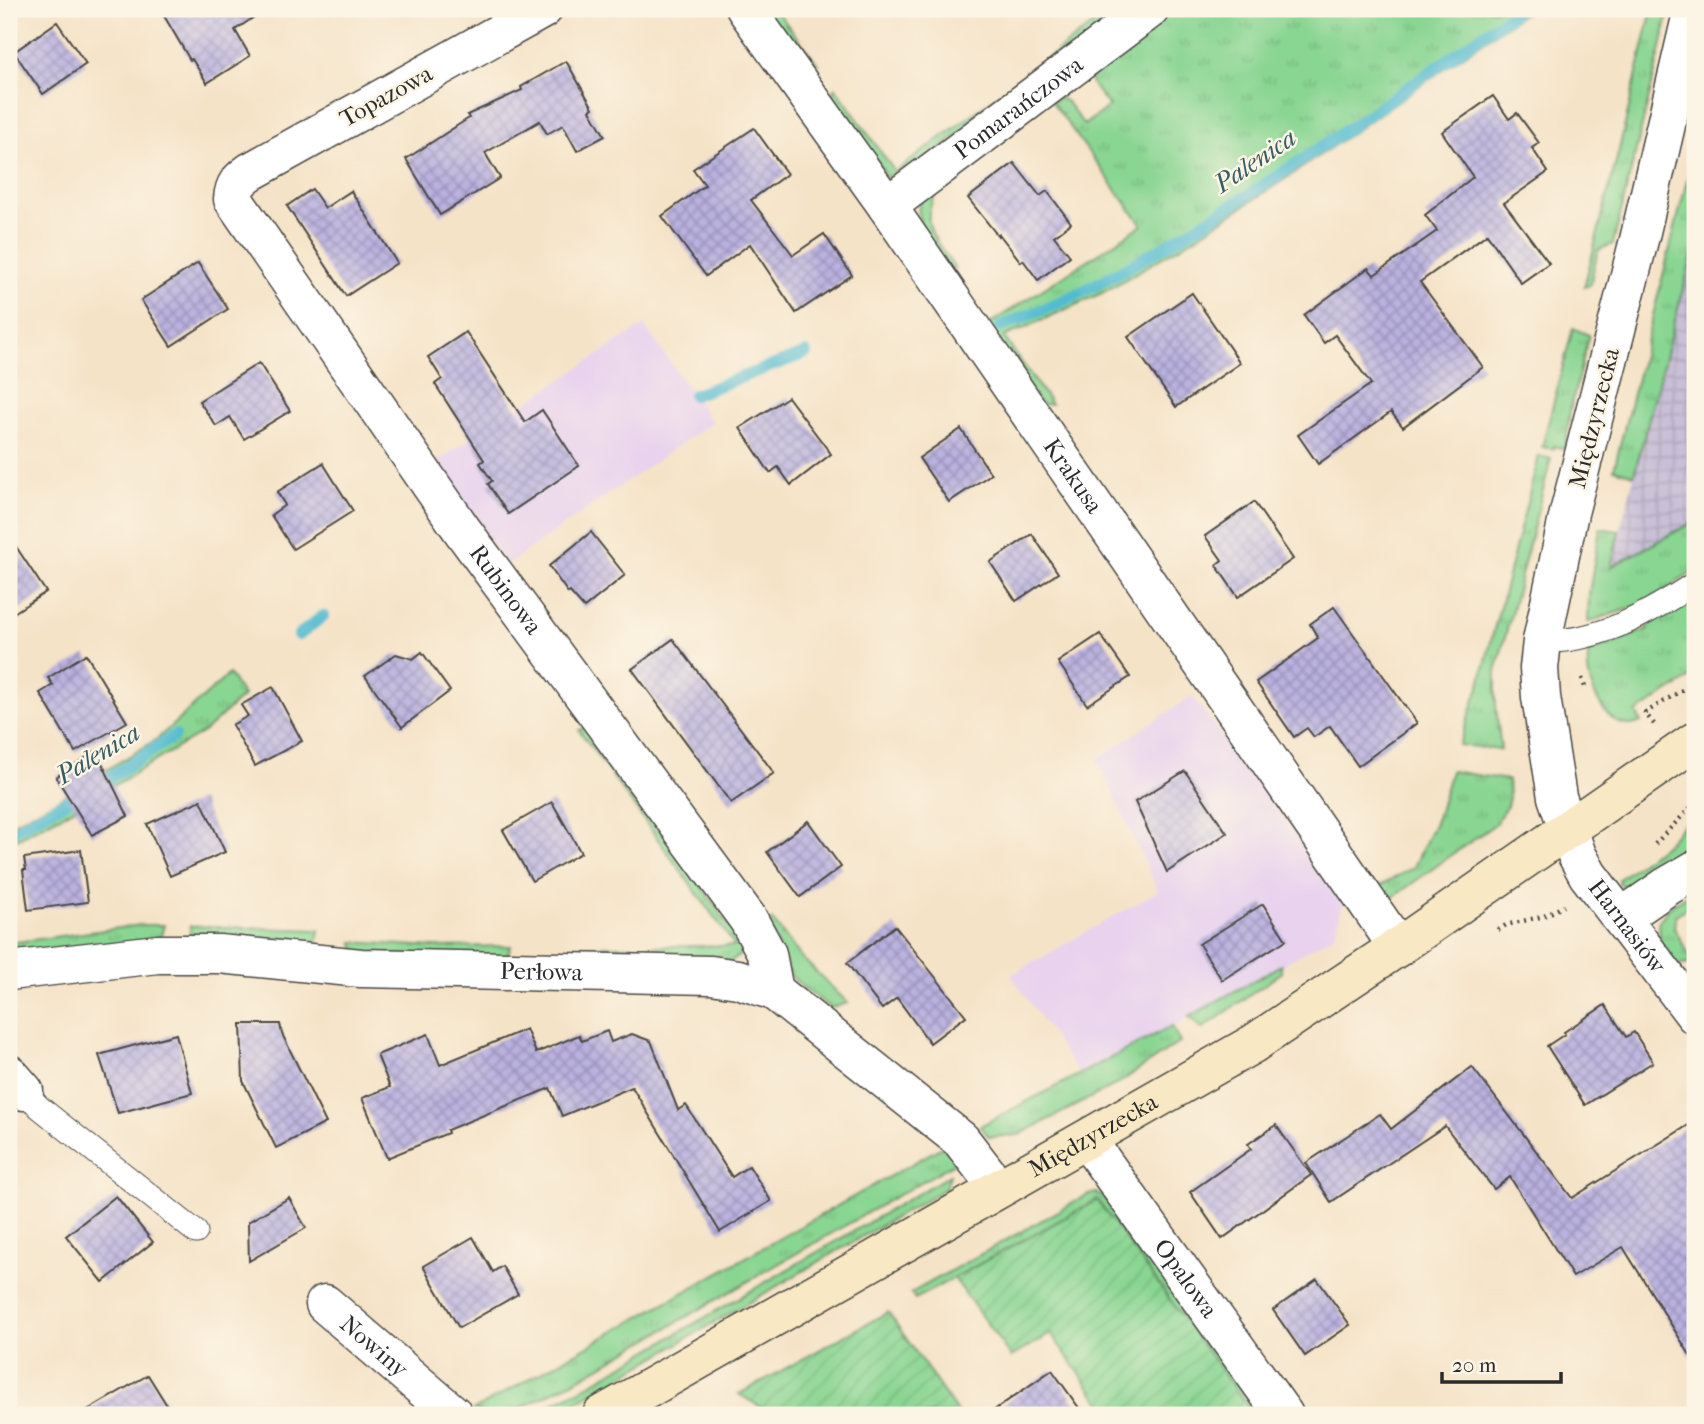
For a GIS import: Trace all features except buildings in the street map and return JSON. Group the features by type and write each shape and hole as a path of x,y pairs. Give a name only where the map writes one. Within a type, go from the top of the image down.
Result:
{"main road":[{"name":"Międzyrzecka","path":"602,1415 1253,1044 1695,741"}],"street":[{"name":"Topazowa","path":"234,189 250,172 543,9"},
{"name":"Krakusa","path":"746,9 887,206 1398,947"},
{"name":"Pomarańczowa","path":"887,206 1150,9"},
{"name":"Międzyrzecka","path":"1567,830 1557,797 1541,697 1539,668 1542,640 1563,538 1693,9"},
{"name":"Rubinowa","path":"234,189 233,199 240,211 462,530 748,919 767,954 774,991"},
{"name":"Harnasiów","path":"1567,830 1577,855 1595,884 1695,1015"},
{"path":"1621,918 1695,870"},
{"name":"Perłowa","path":"9,971 159,954 219,954 361,968 711,975 738,979 774,991 961,1140 998,1188"},
{"name":"Opalowa","path":"1087,1140 1284,1415"},
{"name":"Nowiny","path":"325,1304 454,1415"}],"lane":[{"path":"1542,640 1577,639 1642,616 1695,583"},
{"path":"16,1083 39,1107 195,1232"}],"path":[{"path":"1650,847 1661,840 1695,803"},
{"path":"1506,926 1544,916 1595,884"}],"shaded area":[{"path":"1695,244 1695,521 1610,567 1667,353"},
{"path":"644,325 712,422 507,565 436,462"},
{"path":"1192,696 1319,866 1343,904 1335,934 1216,1004 1079,1074 1011,975 1158,891 1097,759"}],"green space":[{"path":"760,9 775,9 819,65 812,69"},
{"path":"1114,9 1131,9 895,181 889,179 831,96 835,87 895,172"},
{"path":"1164,9 1530,9 1293,174 1193,239 1102,293 1004,337 1051,404 1042,405 983,328 1142,225 1052,102 1058,97 1067,102 1084,125 1109,106 1091,83 1091,64"},
{"path":"1652,9 1669,9 1661,48 1613,244 1598,250 1590,285 1584,287 1619,150"},
{"path":"1695,149 1695,244 1634,475 1614,469"},
{"path":"939,187 929,211 929,221 935,239 955,269 950,270 925,234 918,214 925,195"},
{"path":"1573,328 1589,335 1570,411 1565,449 1542,447"},
{"path":"1539,456 1551,459 1496,672 1496,707 1501,750 1459,745 1480,684"},
{"path":"1695,521 1695,571 1640,605 1588,622 1589,593 1600,528 1619,531 1611,567"},
{"path":"1695,594 1695,675 1636,713 1641,722 1631,725 1614,720 1606,713 1595,695 1588,670 1588,653 1648,629 1647,623"},
{"path":"229,674 243,696 205,731 85,803 9,843 9,825 52,803 157,739"},
{"path":"589,725 744,947 739,956 731,961 584,960 577,946 735,946 579,730"},
{"path":"1451,771 1508,780 1507,806 1495,824 1389,900 1383,898 1378,887 1414,867 1437,818"},
{"path":"1695,812 1695,851 1637,886 1619,884 1619,879 1667,843"},
{"path":"1695,890 1695,902 1676,915 1674,927 1693,963 1677,966 1660,943 1659,921 1671,905"},
{"path":"772,920 802,958 848,1003 831,1008 790,975 768,923"},
{"path":"141,925 164,925 159,943 9,959 9,943"},
{"path":"190,926 319,930 316,950 191,944"},
{"path":"353,942 434,947 511,946 506,959 357,953"},
{"path":"1281,965 1281,973 1202,1029 1189,1017"},
{"path":"1172,1026 1180,1042 1119,1083 1019,1135 989,1137 980,1126"},
{"path":"942,1147 950,1152 954,1163 578,1379 507,1415 489,1415 474,1410"},
{"path":"950,1175 946,1187 939,1192 555,1415 529,1415 580,1390"},
{"path":"1096,1193 1104,1197 1224,1359 1258,1415 1254,1415 1097,1200 915,1299 911,1293 1087,1195"},
{"path":"1097,1200 1254,1415 1110,1415 1051,1334 1011,1357 954,1278"},
{"path":"888,1312 959,1415 760,1415 767,1411 739,1394"}],"waterway":[{"name":"Palenica","path":"1001,327 1082,292 1203,223 1311,154 1520,9"},
{"name":"Palenica","path":"694,395 806,353"},
{"name":"Palenica","path":"299,635 323,616"},
{"name":"Palenica","path":"9,833 119,772 175,735"}]}
